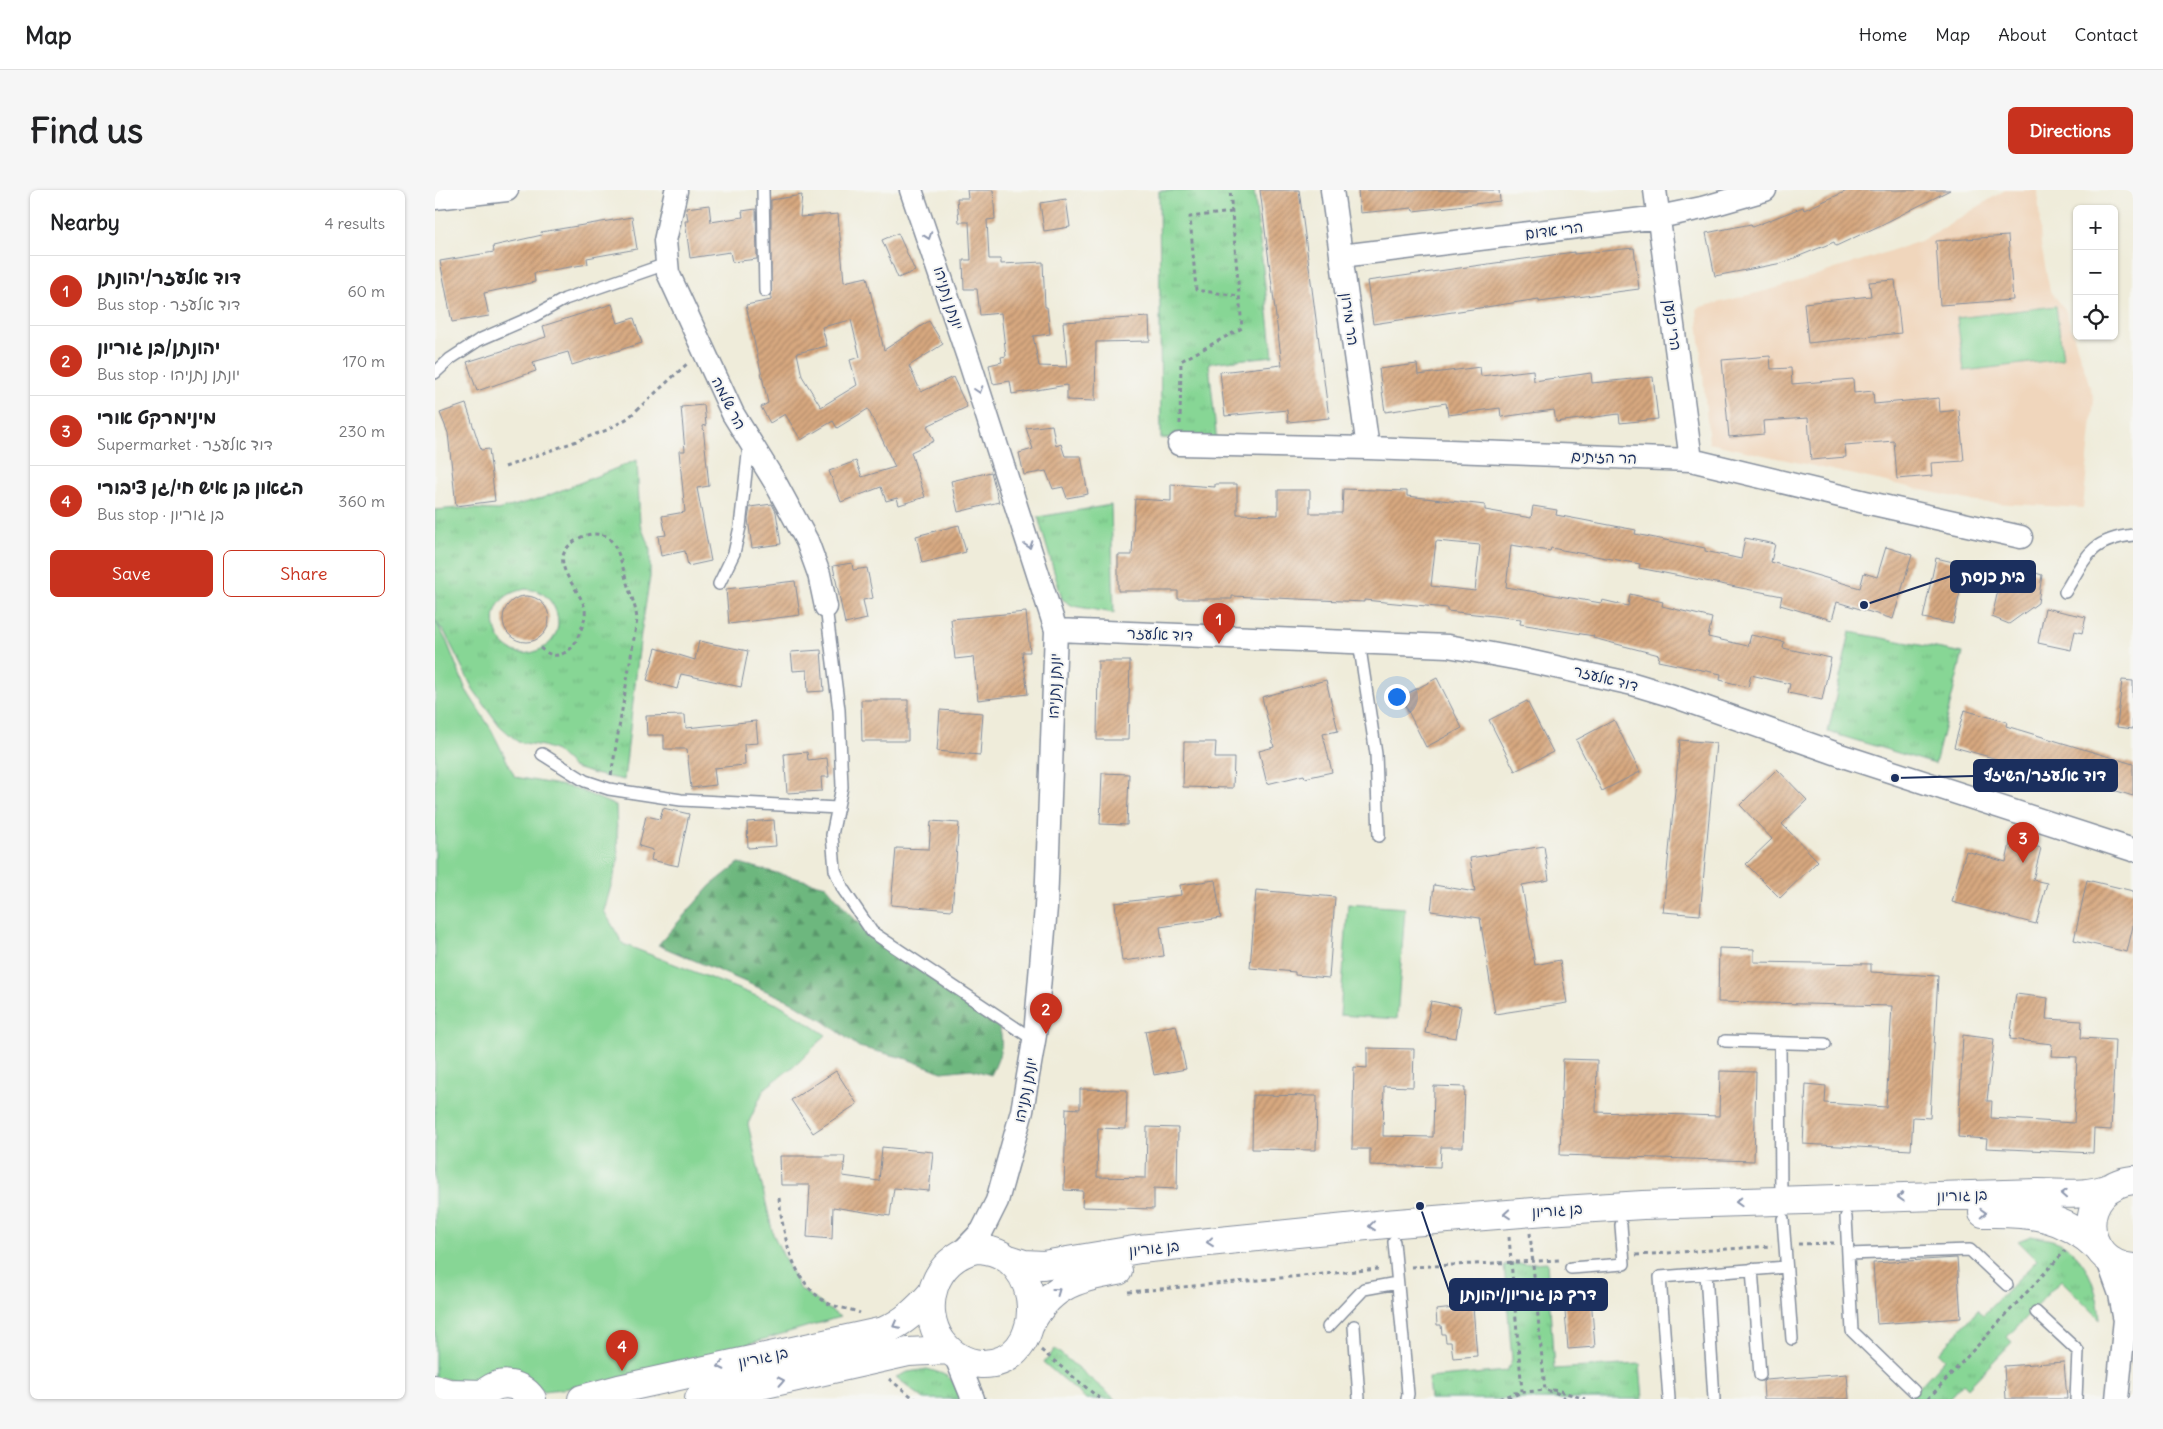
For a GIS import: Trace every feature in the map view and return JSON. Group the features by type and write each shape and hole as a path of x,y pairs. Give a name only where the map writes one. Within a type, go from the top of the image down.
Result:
{"street":[{"path":"435,198 507,190"},
{"name":"הר שלמה","path":"677,190 665,241 667,264 678,297 733,414 775,482 807,541 819,574 826,607"},
{"name":"יונתן נתניהו","path":"911,190 970,363 1056,630 1046,907 1034,1040 1022,1111 997,1201 994,1225 1003,1256"},
{"name":"הר מירון","path":"1332,190 1368,448"},
{"name":"הרי כנען","path":"1655,190 1691,460"},
{"name":"הרי אדום","path":"1341,256 1659,217 1702,208 1765,190"},
{"name":"הר הזיתים","path":"1179,444 1368,448 1691,460 2021,537"},
{"name":"דוד אלעזר","path":"1056,630 1449,646 1519,658 1633,684 1846,757 2133,850"},
{"path":"2122,1184 2101,1196 2092,1214 2092,1235 2095,1246 2120,1294 2125,1319"},
{"name":"בן גוריון","path":"1035,1344 1035,1312 1046,1300 1069,1283 1093,1275 1143,1267 1395,1255 1519,1231 1621,1224 1783,1222 2039,1193 2095,1193 2122,1184"},
{"name":"יונתן נתניהו","path":"960,1254 982,1231 997,1201"},
{"name":"בן גוריון","path":"1003,1256 1024,1264 1043,1265 1140,1249 1449,1218 1618,1206 1847,1230 2011,1212 2047,1217 2095,1246 2118,1265 2133,1268"},
{"path":"952,1353 978,1364 994,1362 1035,1344 1030,1293 1023,1276 1003,1256 984,1249 976,1249 960,1254 942,1269 932,1293 931,1311 935,1329 952,1353 973,1399"},
{"path":"2117,1399 2125,1319 2133,1290"},
{"name":"בן גוריון","path":"582,1399 619,1389 889,1329 912,1315 932,1293"},
{"name":"בן גוריון","path":"699,1399 908,1352 952,1353"},
{"path":"978,1399 984,1380 994,1362"},
{"path":"435,1389 448,1393 482,1396 491,1388 509,1384 519,1387 532,1399"}],"lane":[{"path":"763,190 765,291"},
{"path":"435,373 450,359 479,340 534,316 565,299 667,264"},
{"path":"719,584 734,553 740,527 749,441"},
{"path":"2065,592 2087,556 2100,542 2133,535"},
{"path":"826,607 839,710 842,787 832,835 835,870 854,908 872,932 1034,1040"},
{"path":"1359,642 1376,754 1379,836"},
{"path":"542,754 585,781 609,789 681,800 838,808"},
{"path":"1725,1041 1825,1044"},
{"path":"1780,1043 1783,1222 1792,1339"},
{"path":"1570,1264 1624,1264 1621,1224"},
{"path":"1847,1230 1852,1331 1914,1391"},
{"path":"1848,1254 1970,1250 2007,1285"},
{"path":"1395,1255 1407,1399"},
{"path":"1669,1399 1660,1277 1787,1267"},
{"path":"1752,1269 1760,1376"},
{"path":"1706,1273 1714,1399"},
{"path":"1328,1327 1364,1289 1397,1283"},
{"path":"2036,1312 2077,1351 2076,1399"},
{"path":"1354,1326 1359,1399"}],"path":[{"path":"1179,444 1181,361 1242,328 1230,190"},
{"path":"1232,212 1190,217 1196,290 1239,296"},
{"path":"505,467 585,440 628,418 684,366 703,352"},
{"path":"540,648 547,654 557,656 565,653 575,645 585,617 582,601 564,569 565,550 584,535 597,533 607,536 620,554 627,584 636,608 637,620 609,789"},
{"path":"779,1198 782,1229 795,1265 808,1288 825,1302 858,1312 889,1329"},
{"path":"1623,1256 1783,1222 1847,1230"},
{"path":"1519,1231 1533,1262 1545,1390"},
{"path":"1519,1231 1510,1264 1522,1391"},
{"path":"1928,1399 2095,1246"},
{"path":"1121,1293 1395,1255 1510,1264 1533,1262 1570,1264"},
{"path":"1035,1344 1100,1399"},
{"path":"1545,1390 1557,1393 1567,1399"},
{"path":"1499,1399 1522,1391 1545,1390 1560,1391 1585,1399"},
{"path":"1508,1399 1527,1391"}],"shaded area":[{"path":"2005,190 2038,190 2041,245 2050,291 2065,309 2073,334 2073,340 2075,340 2094,399 2083,508 1977,502 1709,443 1697,308 1777,288 1924,240"}],"green space":[{"path":"1254,190 1273,356 1209,363 1217,443 1161,438 1159,191"},
{"path":"2056,306 2063,359 1964,371 1957,318"},
{"path":"637,460 640,524 650,549 650,577 641,633 624,780 594,774 573,767 556,751 543,746 518,742 499,725 473,689 445,633 435,621 435,510 458,508 498,510 542,498","holes":["526,589 540,592 549,600 556,611 558,623 555,635 549,644 539,650 524,653 511,650 502,642 496,630 494,617 499,605 509,595"]},
{"path":"1111,505 1114,613 1073,606 1062,599 1038,517"},
{"path":"435,620 447,642 466,690 491,729 515,777 575,788 616,806 618,861 604,911 623,944 782,1006 826,1035 799,1062 764,1089 748,1124 773,1234 799,1288 840,1317 614,1383 544,1391 526,1377 474,1384 435,1377"},
{"path":"1850,632 1963,653 1935,764 1828,732"},
{"path":"739,863 826,886 854,919 992,1016 1000,1030 1001,1045 998,1060 991,1075 971,1069 942,1072 904,1058 859,1047 825,1022 790,1001 658,945 710,886"},
{"path":"1348,904 1405,908 1397,1019 1340,1015"},
{"path":"2031,1236 2058,1242 2071,1250 2079,1258 2094,1287 2100,1319 2061,1280 2007,1337 2012,1342 1968,1388 1963,1383 1948,1399 1908,1399 1945,1359 1939,1353 1978,1310 1983,1315 2037,1260 2018,1241"},
{"path":"1547,1262 1554,1369 1640,1364 1643,1399 1430,1399 1428,1378 1507,1371 1512,1360 1504,1265"},
{"path":"1055,1349 1115,1399 1086,1399 1044,1363"},
{"path":"927,1369 950,1378 957,1386 963,1399 924,1399 896,1377 908,1372"}],"building":[{"path":"967,190 993,190 995,219 987,220 989,259 1001,259 1001,264 1043,262 1045,307 1047,307 1050,334 1033,336 1039,366 1067,367 1063,322 1149,317 1150,341 1096,342 1095,401 1067,400 1067,385 1012,394 1010,381 993,384 989,365 1002,362 1001,357 1006,356 1001,313 980,315 977,289 964,289 963,260 971,260 969,222 959,222 957,198 968,198"},
{"path":"1260,190 1299,190 1329,418 1288,422 1287,410 1225,416 1220,372 1282,365"},
{"path":"1358,190 1499,190 1500,201 1413,211 1412,208 1360,213"},
{"path":"1849,190 1950,190 1836,246 1834,242 1782,263 1715,276 1706,233 1751,224 1752,227 1803,207 1804,210"},
{"path":"802,195 800,217 838,214 844,282 867,277 884,350 929,321 943,344 909,366 921,392 953,377 967,407 927,426 934,441 911,452 925,497 899,505 897,498 886,501 881,487 841,502 829,471 856,461 862,477 895,467 868,409 837,428 833,421 801,440 785,414 770,423 761,407 768,403 746,305 771,300 771,200","holes":["851,320 860,357 850,360 857,385 821,407 802,376 797,353 827,346 822,327"]},
{"path":"1066,199 1070,227 1044,231 1040,203"},
{"path":"709,205 711,222 743,217 742,211 756,209 757,259 732,262 730,252 690,258 685,221 688,221 686,208"},
{"path":"632,217 637,249 587,258 588,264 534,273 535,282 484,293 489,316 452,322 440,261 494,252 493,246 542,235 541,232"},
{"path":"898,233 915,271 898,278 882,240"},
{"path":"2008,236 2013,300 1940,305 1936,241"},
{"path":"1634,248 1639,289 1539,302 1539,299 1373,324 1367,281 1574,252 1574,254"},
{"path":"1895,280 1901,333 1808,343 1804,303 1871,296 1869,282"},
{"path":"612,304 618,323 634,318 642,343 572,365 568,352 533,362 536,371 477,391 467,362 546,337 543,326"},
{"path":"1770,356 1771,369 1791,368 1792,384 1853,379 1854,393 1873,391 1874,404 1939,398 1940,412 1959,410 1964,461 1931,463 1932,476 1897,479 1894,441 1845,445 1846,457 1811,460 1808,418 1763,421 1764,434 1729,437 1722,360"},
{"path":"1417,364 1418,375 1480,367 1481,376 1533,370 1534,381 1591,373 1592,383 1653,377 1658,419 1620,423 1619,414 1556,422 1554,410 1501,417 1500,408 1448,415 1446,403 1385,412 1379,369"},
{"path":"466,404 481,450 489,449 495,501 456,506 448,433 440,413"},
{"path":"704,405 706,425 703,426 709,486 697,488 711,561 688,566 685,551 661,556 658,536 666,535 662,516 685,512 679,451 685,451 681,407"},
{"path":"1052,425 1056,446 1061,444 1065,456 1081,456 1088,494 1067,498 1063,487 1053,489 1046,471 1024,475 1019,453 1033,449 1026,428"},
{"path":"991,472 999,502 958,512 951,481"},
{"path":"1171,484 1215,487 1215,484 1237,484 1237,514 1278,515 1278,490 1310,490 1310,513 1342,513 1343,489 1407,491 1407,496 1485,505 1485,510 1531,518 1533,506 1557,510 1556,515 1636,530 1635,534 1705,548 1705,551 1741,559 1745,538 1775,544 1771,562 1860,588 1864,573 1877,577 1886,547 1912,555 1893,619 1837,602 1832,620 1780,605 1782,596 1639,568 1640,564 1551,548 1550,551 1511,545 1506,587 1601,603 1602,600 1628,606 1630,594 1663,602 1662,606 1712,618 1708,637 1748,646 1751,635 1784,642 1783,648 1831,658 1822,700 1788,693 1790,684 1751,675 1748,687 1720,680 1721,674 1658,661 1659,655 1593,638 1594,636 1520,624 1521,619 1447,611 1447,608 1364,600 1364,602 1232,596 1232,599 1178,599 1178,591 1118,591 1118,555 1132,555 1135,499 1171,501","holes":["1436,541 1480,545 1475,591 1431,586"]},
{"path":"772,504 776,512 781,544 752,548 748,519 750,507"},
{"path":"959,525 966,552 922,563 916,536"},
{"path":"1936,558 1966,565 1953,624 1923,618"},
{"path":"852,563 853,570 867,568 873,598 863,600 867,619 845,624 833,566"},
{"path":"2004,563 2042,575 2038,603 2009,624 1992,617"},
{"path":"795,581 800,615 729,624 726,589"},
{"path":"522,596 530,596 539,600 545,606 549,619 545,632 539,638 530,642 522,642 513,638 507,632 503,623 503,615 507,606 513,600"},
{"path":"2045,608 2086,617 2082,633 2075,631 2071,650 2038,643"},
{"path":"1026,612 1030,652 1022,652 1028,694 978,700 973,657 955,659 951,619"},
{"path":"699,641 748,651 741,687 681,674 677,689 647,680 656,648 695,660"},
{"path":"821,650 824,691 808,692 807,670 793,671 791,652"},
{"path":"1098,661 1130,661 1128,740 1097,740"},
{"path":"1437,678 1462,728 1426,747 1401,697"},
{"path":"1326,680 1338,731 1323,734 1332,772 1305,778 1304,775 1267,784 1259,751 1274,747 1262,697"},
{"path":"2122,680 2133,681 2133,729 2117,727"},
{"path":"861,700 908,700 908,741 862,741"},
{"path":"1527,701 1553,752 1515,771 1489,720"},
{"path":"940,710 983,713 980,755 937,751"},
{"path":"1964,710 2007,722 2006,726 2133,764 2133,796 2071,777 2071,780 1954,747"},
{"path":"685,715 686,728 756,721 758,743 744,744 745,765 714,768 716,785 691,788 687,749 664,749 664,735 647,735 646,716"},
{"path":"1614,720 1640,772 1602,791 1576,740"},
{"path":"1680,740 1716,743 1700,915 1663,912"},
{"path":"1184,742 1216,742 1215,758 1234,758 1233,788 1183,787"},
{"path":"807,752 808,760 827,758 829,777 821,777 822,791 787,793 784,754"},
{"path":"1777,769 1807,800 1782,824 1818,861 1780,898 1746,864 1772,839 1740,805"},
{"path":"1102,773 1129,774 1127,825 1100,824"},
{"path":"663,808 689,814 678,866 651,860 653,850 639,846 646,816 660,819"},
{"path":"774,820 776,846 748,848 747,822"},
{"path":"931,821 959,823 952,910 891,905 896,848 929,849"},
{"path":"2011,839 2041,848 2033,880 2047,883 2036,924 1952,902 1966,851 2006,862"},
{"path":"1544,846 1549,880 1522,885 1535,965 1560,960 1567,1003 1495,1014 1480,918 1431,911 1434,885 1475,892 1470,858"},
{"path":"1215,880 1221,918 1160,927 1164,956 1122,961 1115,903 1181,895 1180,885"},
{"path":"2087,880 2133,891 2133,926 2127,952 2074,940"},
{"path":"1256,890 1335,897 1329,978 1295,975 1295,972 1250,968"},
{"path":"1719,948 1754,949 1754,962 1871,964 1871,972 1938,976 1930,1118 1913,1117 1911,1150 1803,1144 1806,1084 1826,1086 1825,1103 1886,1107 1892,1006 1718,1002"},
{"path":"2016,994 2048,998 2046,1019 2082,1021 2081,1038 2115,1040 2111,1130 2094,1129 2093,1153 1986,1148 1987,1139 1958,1137 1963,1035 1994,1039 1987,1101 1992,1101 1991,1118 2074,1123 2077,1057 2051,1056 2052,1044 2010,1039"},
{"path":"1431,1001 1461,1007 1456,1038 1425,1033"},
{"path":"1176,1025 1186,1069 1154,1075 1145,1031"},
{"path":"1367,1048 1414,1049 1413,1087 1384,1086 1383,1136 1433,1137 1434,1086 1465,1087 1463,1147 1441,1147 1440,1167 1370,1165 1370,1149 1352,1149 1354,1067 1367,1068"},
{"path":"1563,1059 1597,1060 1596,1112 1719,1116 1720,1071 1756,1072 1754,1161 1560,1155"},
{"path":"836,1071 857,1104 813,1133 791,1100"},
{"path":"1080,1089 1127,1090 1126,1129 1098,1128 1097,1177 1146,1178 1147,1127 1178,1128 1177,1189 1154,1188 1154,1209 1082,1207 1083,1191 1064,1190 1066,1108 1080,1109"},
{"path":"1253,1095 1317,1096 1316,1150 1252,1149"},
{"path":"882,1147 933,1152 929,1191 894,1188 890,1216 833,1207 832,1239 807,1237 810,1185 781,1185 780,1156 845,1156 843,1176 879,1181"},
{"path":"1957,1258 1961,1318 1877,1324 1873,1263"},
{"path":"1591,1297 1595,1347 1568,1349 1564,1299"},
{"path":"1473,1306 1477,1356 1453,1358 1451,1342 1446,1342 1445,1334 1442,1334 1441,1325 1437,1325 1436,1310"},
{"path":"2064,1362 2067,1399 2006,1399 2004,1366"},
{"path":"1847,1374 1849,1399 1764,1399 1763,1382 1765,1380"}],"place":[{"name":"בית כנסת","path":"1864,605"},
{"name":"דוד אלעזר/יהונתן","path":"1219,644"},
{"name":"דוד אלעזר/השיזף","path":"1895,778"},
{"name":"מינימרקט אורי","path":"2023,863"},
{"name":"יהונתן/בן גוריון","path":"1046,1034"},
{"name":"דרך בן גוריון/יהונתן","path":"1420,1206"},
{"name":"הגאון בן איש חי/גן ציבורי","path":"622,1371"}]}
